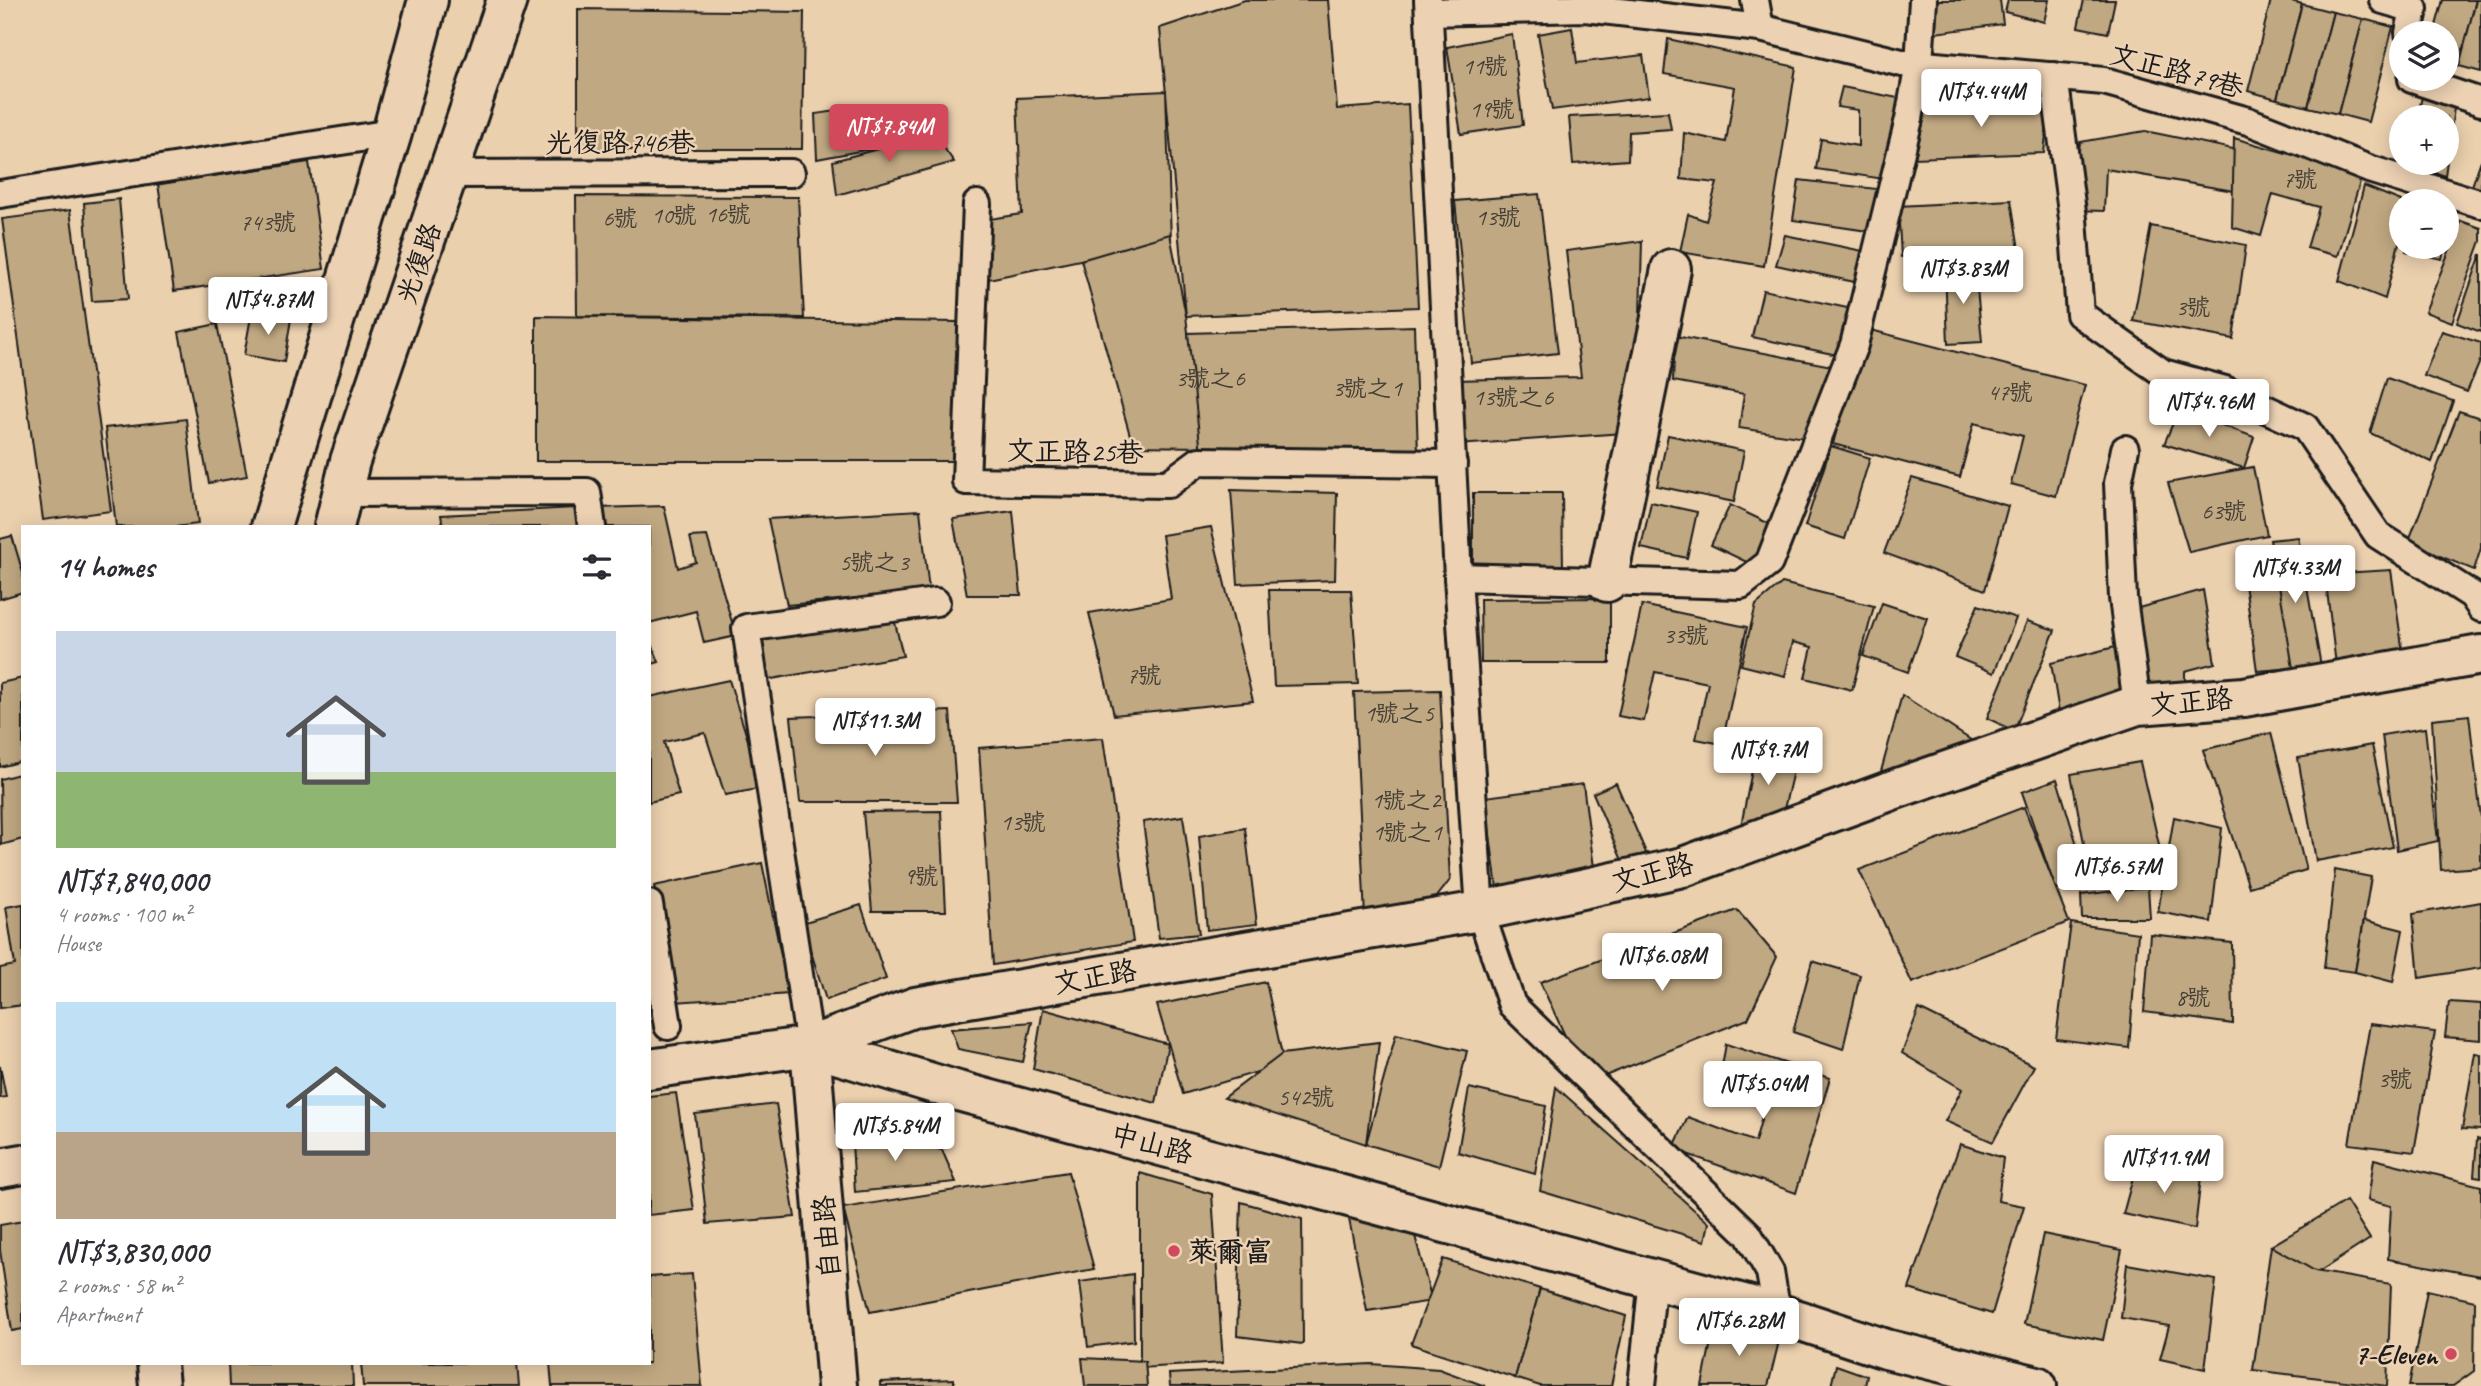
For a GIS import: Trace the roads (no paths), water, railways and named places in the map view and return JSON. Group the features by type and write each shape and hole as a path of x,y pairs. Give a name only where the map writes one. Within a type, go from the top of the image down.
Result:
{"street":[{"path":"272,525 393,133 428,0"},
{"name":"光復路","path":"338,510 350,461 507,0"},
{"path":"1606,582 1671,269"},
{"name":"文正路","path":"810,1046 915,1007 1480,911 1683,867 1898,788 2137,705 2244,697 2481,655"},
{"name":"中山路","path":"651,1069 810,1046 958,1091 1653,1278 1777,1313 1886,1349 2037,1386"},
{"name":"自由路","path":"810,1046 836,1386"},
{"path":"0,1168 21,1164"},
{"path":"157,1365 159,1386"}],"lane":[{"path":"1755,0 1760,28"},
{"path":"1458,577 1741,586 1769,563 1854,345 1909,119 1919,64 1923,0"},
{"path":"2383,0 2414,9 2412,21"},
{"name":"文正路79巷","path":"1429,6 1599,5 1760,28 1902,63 2104,81 2248,121 2369,169 2481,204"},
{"path":"1429,6 1458,577 1480,911 1512,1005 1748,1234 1770,1272 1777,1313"},
{"path":"2054,76 2073,219 2081,314 2163,373 2225,390 2305,427 2378,535 2472,595 2481,608"},
{"path":"2448,91 2481,102"},
{"path":"0,194 393,133"},
{"name":"光復路746巷","path":"449,174 791,173"},
{"name":"文正路25巷","path":"977,204 966,481 1168,484 1199,461 1453,464"},
{"path":"2125,449 2118,483 2123,598 2137,705"},
{"path":"338,510 587,492 592,525"},
{"path":"810,1046 746,628 936,602"},
{"path":"651,917 668,1026"},
{"path":"1642,1386 1653,1278"}],"place":[{"name":"萊爾富","path":"1174,1251"},
{"name":"7-Eleven","path":"2451,1354"}]}
